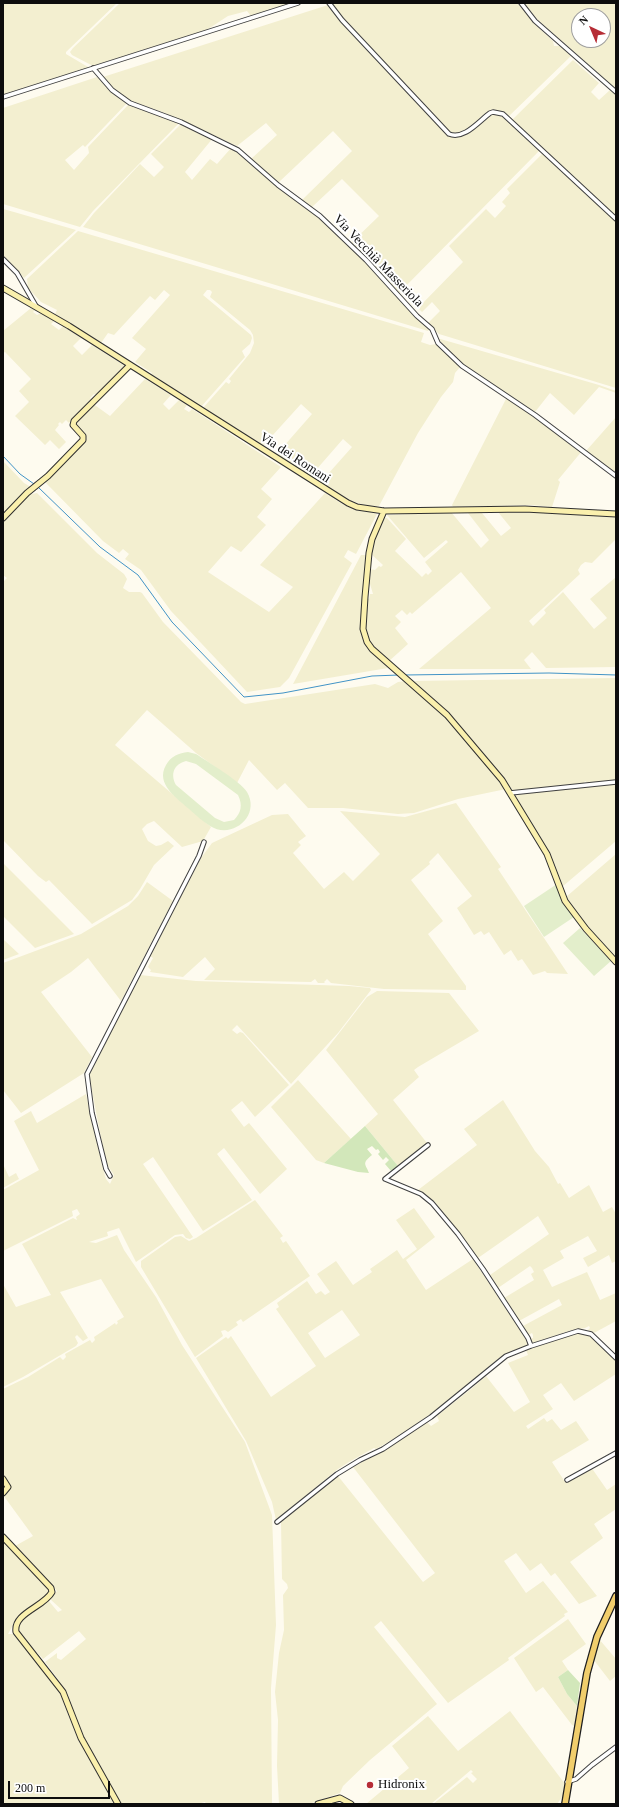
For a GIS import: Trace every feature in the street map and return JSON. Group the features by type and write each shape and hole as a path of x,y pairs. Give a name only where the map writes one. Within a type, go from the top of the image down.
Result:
{"main road":[{"name":"Via dei Romani","path":"3,288 36,306 338,498 356,507 384,511 525,509 616,514"},
{"path":"3,518 83,439 83,435 73,425 77,416 130,365"},
{"path":"384,511 372,539 369,553 363,629 367,642 372,649 447,715 489,764 510,793 547,854 565,901 586,929 616,962"},
{"path":"3,1479 8,1487 3,1493"},
{"path":"3,1537 51,1588 52,1592 46,1600 19,1620 15,1626 16,1632 63,1692 81,1738 118,1804"},
{"path":"565,1804 567,1782 591,1654 602,1625 616,1596"},
{"path":"318,1804 340,1798 351,1804"}],"street":[{"path":"3,97 298,3"},
{"path":"329,3 342,20 450,134 454,136 461,136 493,112 503,114 616,219"},
{"path":"521,3 535,21 616,92"},
{"name":"Via Vecchià Masseriola","path":"93,68 112,90 130,103 181,122 238,150 278,185 320,216 366,260 417,316 432,329 438,343 462,366 535,415 616,476"},
{"path":"3,259 16,273 36,306"},
{"path":"510,793 616,782"},
{"path":"110,1176 106,1169 92,1113 87,1074 199,856 204,842"},
{"path":"428,1145 385,1179 421,1194 432,1202 458,1234 483,1269 528,1338 531,1346"},
{"path":"277,1522 337,1474 360,1460 383,1449 431,1417 460,1395 506,1356 531,1346 578,1331 584,1331 595,1337 616,1358"},
{"path":"567,1480 616,1453"},
{"path":"567,1782 576,1779 592,1765 616,1748"}],"shaded area":[{"path":"3,3 117,3 66,52 66,54 88,67 88,69 3,95"},
{"path":"120,3 291,3 251,16 247,11 228,16 205,31 93,66 72,55 70,52 73,48"},
{"path":"517,3 553,41 554,46 560,46 571,56 508,117 502,112 487,113 461,135 449,133 341,18 333,7 333,4"},
{"path":"524,3 616,3 616,89 539,21"},
{"path":"328,5 410,95 448,134 460,137 493,113 501,114 540,150 399,293 373,264 351,243 379,216 342,179 312,207 302,200 352,151 333,131 278,183 251,159 277,135 266,123 237,146 165,113 131,101 112,88 103,77"},
{"path":"573,60 599,83 591,92 599,100 610,90 616,95 616,217 512,120"},
{"path":"97,77 128,102 85,147 83,145 65,160 74,170 89,153 88,147 129,104 180,122 93,211 80,227 3,204 3,108"},
{"path":"181,124 213,138 185,172 192,180 210,159 217,164 232,147 320,218 367,262 430,328 428,331 83,227 94,213 140,164 154,177 164,167 151,154"},
{"path":"543,153 616,221 616,388 439,334 428,323 440,311 432,302 422,312 418,308 463,262 449,246 486,209 495,218 506,206 502,202 510,193 507,189"},
{"path":"3,209 76,230 24,278 3,255"},
{"path":"78,231 424,333 421,342 430,345 437,344 461,366 455,373 453,382 441,397 418,433 379,506 372,507 345,499 320,483 352,447 343,439 309,478 276,455 312,414 301,404 262,447 203,408 226,382 229,384 231,381 229,379 250,353 254,343 253,335 250,330 210,297 212,292 210,290 207,290 203,295 251,335 252,338 250,344 242,351 245,357 200,408 150,375 152,373 135,362 146,349 132,338 170,295 164,290 155,300 150,296 114,335 108,333 101,343 55,314 57,310 41,302 28,288 27,279"},
{"path":"31,308 35,310 33,312 37,315 41,313 55,320 51,324 59,330 63,326 81,338 73,346 82,355 92,345 125,366 96,395 94,394 90,398 91,399 69,423 66,420 62,424 60,422 58,424 59,425 55,430 66,442 59,449 50,440 45,445 15,416 29,402 19,391 31,379 5,352 3,353 3,331"},
{"path":"437,338 599,385 616,391 616,393 599,387 574,415 550,393 535,412 466,367"},
{"path":"145,379 171,395 163,404 169,410 179,400 187,405 184,409 189,412 192,409 281,467 261,489 272,499 257,517 266,525 241,552 231,546 208,572 269,612 293,587 260,565 325,493 344,505 377,514 356,554 348,550 344,557 352,563 289,678 280,687 247,692 171,611 141,570 125,559 129,554 123,549 119,553 103,541 45,482 83,441 75,422 92,403 110,416"},
{"path":"507,397 582,451 558,480 560,482 552,507 532,505 453,507 452,505"},
{"path":"616,417 616,473 586,451"},
{"path":"3,461 24,483 31,487 3,515"},
{"path":"37,493 97,553 124,574 127,579 123,588 129,592 142,593 163,622 241,702 245,704 375,684 388,688 398,682 405,681 447,719 506,789 458,799 414,813 398,814 343,808 308,808 285,783 277,790 249,760 237,783 196,753 147,710 115,745 211,827 203,841 182,847 154,821 147,824 142,829 148,841 156,846 168,841 174,846 154,865 132,900 92,924 49,880 46,882 38,876 3,840 3,582 7,578 3,575 3,520 27,495"},
{"path":"537,511 616,517 616,539 592,563 585,562 581,565 578,570 580,574 529,621 533,626 546,613 544,610 563,592 594,629 607,618 590,599 616,577 616,667 546,668 532,652 524,660 531,669 419,669 491,608 461,572 412,614 410,612 407,615 402,610 395,616 401,622 395,628 408,644 388,662 370,644 365,627 366,599 369,599 370,594 373,594 370,584 367,583 369,569 375,570 379,566 381,567 383,565 371,554 374,539 384,518 387,518 406,539 395,551 422,577 426,573 428,575 432,571 425,562 448,542 446,540 424,558 387,515 451,512 481,548 489,540 468,513 482,513 501,536 511,528 498,512"},
{"path":"361,555 366,555 361,621 369,648 388,668 293,684"},
{"path":"616,678 616,781 588,783 585,781 584,783 513,791 496,768 411,681"},
{"path":"616,783 616,841 562,887 549,852 515,795"},
{"path":"456,803 501,867 498,869 568,974 547,973 545,971 533,975 522,959 518,961 511,950 504,955 489,932 484,935 481,931 474,935 457,908 472,896 438,853 429,862 430,864 411,880 443,921 428,934 466,986 466,990 384,989 331,983 327,979 324,982 325,983 318,983 315,979 311,982 204,980 215,969 205,957 183,977 150,972 151,970 148,967 153,958 150,956 201,858 212,843 272,815 288,814 306,836 298,842 301,845 293,853 324,889 344,872 353,881 380,854 340,811 405,817"},
{"path":"616,854 616,958 582,920 566,897"},
{"path":"3,863 74,934 35,948 3,916"},
{"path":"147,882 173,901 121,1001 88,958 71,972 41,992 92,1057 84,1073 21,1113 3,1090 3,963 81,934 128,906 138,896"},
{"path":"3,939 19,954 3,960"},
{"path":"140,975 196,981 349,986 370,988 371,990 338,1033 291,1084 237,1025 232,1030 237,1034 240,1032 243,1033 289,1085 255,1117 242,1101 231,1110 244,1127 249,1123 287,1169 260,1194 224,1148 217,1154 252,1200 203,1231 153,1157 143,1164 193,1237 190,1239 186,1238 183,1234 175,1235 136,1262 119,1228 107,1232 108,1236 89,1242 96,1243 117,1235 124,1250 156,1297 182,1345 245,1442 272,1515 276,1625 271,1688 272,1804 206,1804 205,1802 198,1804 120,1804 87,1745 76,1721 68,1696 45,1662 57,1653 57,1658 61,1660 86,1639 79,1631 43,1659 18,1632 18,1621 48,1600 58,1612 62,1610 50,1599 57,1591 16,1549 15,1546 33,1536 3,1495 11,1488 3,1477 3,1389 28,1377 60,1357 63,1360 66,1357 65,1354 90,1340 92,1343 95,1340 94,1337 115,1323 116,1325 118,1323 117,1321 124,1317 101,1279 60,1292 88,1338 83,1341 77,1335 75,1337 78,1343 76,1346 3,1387 3,1284 16,1307 51,1295 22,1244 73,1218 77,1220 76,1217 80,1214 77,1209 72,1211 73,1216 3,1251 3,1190 39,1170 14,1121 31,1111 37,1123 86,1094 103,1169 106,1179 110,1184 114,1175 106,1163 89,1076"},
{"path":"377,991 449,993 479,1031 414,1070 419,1077 393,1100 427,1143 398,1166 365,1126 378,1114 326,1050 367,997"},
{"path":"298,1080 351,1139 324,1163 316,1160 271,1107"},
{"path":"503,1100 535,1151 549,1167 558,1184 560,1183 569,1198 589,1185 603,1212 612,1207 616,1214 616,1261 612,1263 609,1255 588,1267 583,1258 597,1251 588,1236 560,1251 564,1258 543,1270 552,1287 587,1272 600,1300 616,1293 616,1321 594,1333 588,1330 590,1328 589,1326 533,1343 530,1339 533,1338 532,1333 528,1335 523,1326 562,1305 559,1299 519,1321 504,1298 534,1280 531,1274 534,1272 532,1268 530,1266 498,1288 490,1275 549,1234 538,1216 478,1258 434,1201 418,1190 477,1145 464,1129"},
{"path":"3,1164 9,1177 16,1173 19,1179 3,1188"},
{"path":"255,1200 283,1236 280,1238 283,1243 286,1241 310,1276 243,1322 241,1319 236,1322 238,1325 228,1332 225,1330 221,1331 223,1336 195,1357 141,1267 141,1261 175,1237 181,1236 189,1241 196,1238"},
{"path":"414,1208 435,1237 406,1260 426,1290 473,1259 526,1339 527,1345 498,1359 448,1402 399,1436 376,1449 374,1448 338,1469 276,1520 272,1502 246,1441 196,1358 226,1337 228,1339 231,1336 271,1397 316,1366 276,1309 279,1307 277,1303 307,1281 316,1294 321,1291 325,1295 330,1292 317,1274 336,1261 353,1285 372,1272 370,1269 397,1250 403,1259 417,1249 396,1220","holes":["342,1310 360,1335 325,1358 308,1333"]},
{"path":"577,1333 589,1334 616,1361 616,1374 574,1401 561,1383 543,1395 553,1409 526,1426 528,1429 544,1418 547,1422 552,1419 561,1430 576,1421 589,1440 552,1462 565,1482 591,1467 607,1490 616,1484 616,1509 594,1524 603,1538 570,1562 597,1596 579,1604 555,1573 551,1576 541,1563 530,1571 516,1553 504,1561 526,1593 543,1581 568,1612 564,1614 565,1616 508,1658 509,1660 448,1703 381,1621 374,1627 437,1704 370,1760 343,1786 340,1793 309,1804 279,1804 277,1766 278,1720 275,1692 279,1653 284,1630 283,1595 288,1588 287,1584 282,1579 281,1522 338,1476 423,1582 435,1573 353,1467 388,1448 427,1422 431,1426 439,1421 437,1416 486,1376 514,1412 530,1402 508,1363 528,1355 526,1350"},
{"path":"3,1540 50,1588 50,1594 17,1618 8,1634 13,1634 17,1637 61,1694 69,1717 86,1751 116,1804 3,1804"},
{"path":"568,1619 586,1644 562,1661 568,1670 558,1677 567,1694 577,1706 574,1726 543,1687 536,1692 514,1658"},
{"path":"599,1639 616,1659 616,1676 610,1681 593,1659"},
{"path":"510,1711 565,1784 563,1796 557,1804 433,1804 467,1777 473,1783 477,1779 471,1773 473,1772 471,1770 431,1804 366,1804 409,1768 392,1746 428,1716 458,1751"}],"green space":[{"path":"188,752 196,754 231,777 247,792 250,801 250,809 247,817 235,828 218,830 210,826 179,800 165,784 163,772 168,762 178,754","holes":["186,761 196,764 238,795 240,809 234,820 224,822 215,818 176,785 173,777 176,767 182,762"]},
{"path":"557,884 566,906 574,917 544,937 524,906"},
{"path":"580,928 611,961 594,976 563,943"},
{"path":"365,1126 398,1166 391,1171 385,1164 389,1160 386,1157 383,1160 378,1154 380,1152 378,1149 376,1150 372,1146 367,1149 372,1155 365,1162 369,1173 358,1172 324,1163"},
{"path":"568,1670 580,1683 577,1706 567,1694 558,1677"}],"waterway":[{"path":"3,456 20,474 34,484"},
{"path":"38,487 100,547 138,575 172,622 244,697 283,693 372,676 399,675"},
{"path":"405,675 549,673 616,675"}],"place":[{"name":"Hidronix","path":"370,1785"}]}
